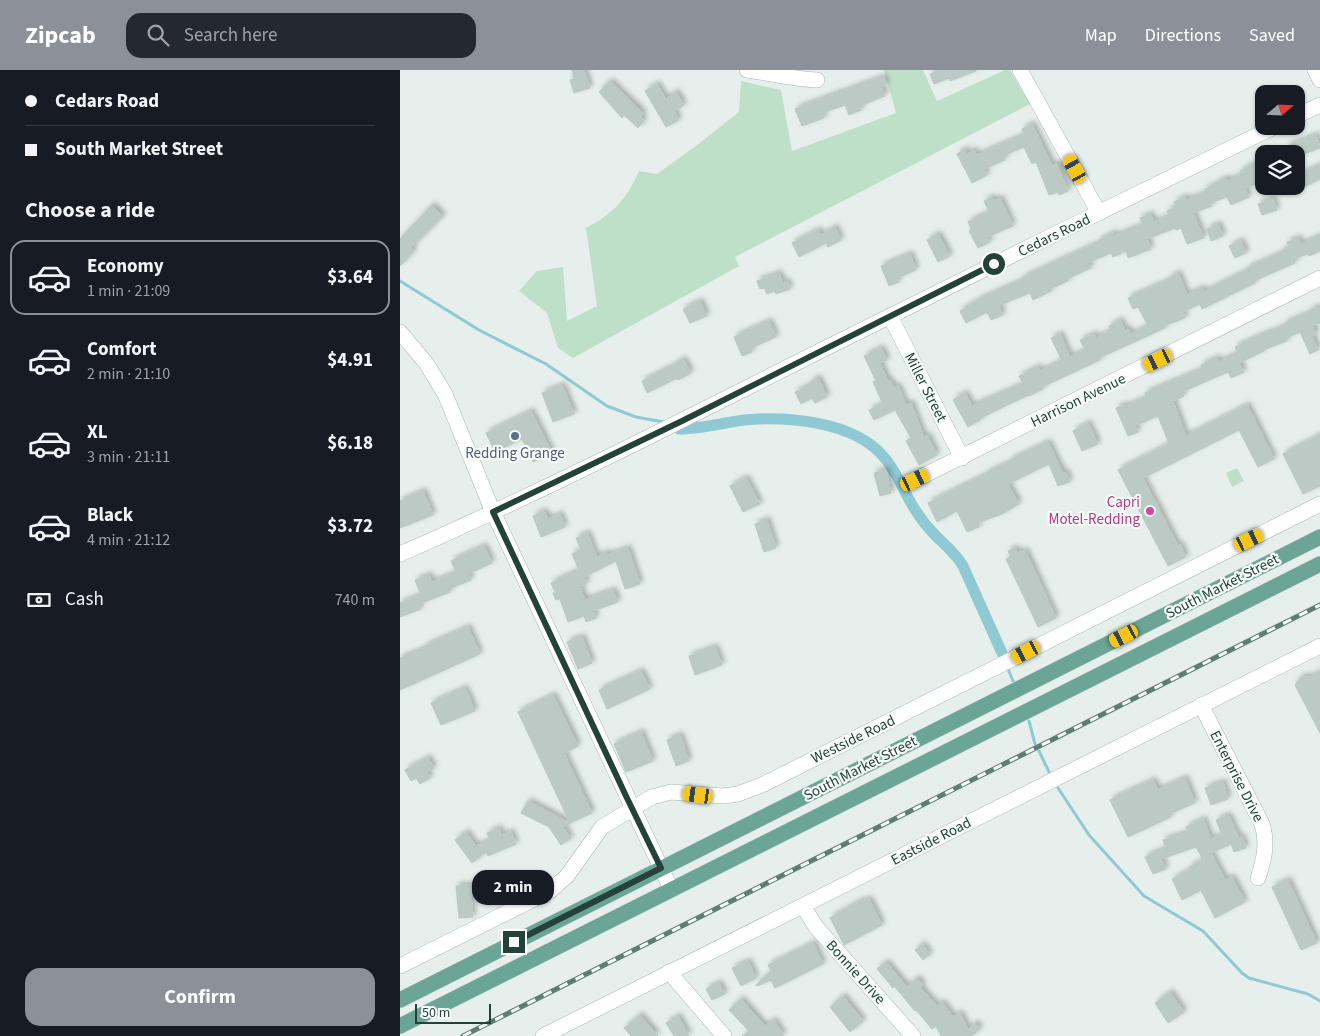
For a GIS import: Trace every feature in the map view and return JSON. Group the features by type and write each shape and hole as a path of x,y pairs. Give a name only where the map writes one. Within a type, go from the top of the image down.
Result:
{"main road":[{"name":"South Market Street","path":"400,1000 1320,537"},
{"name":"South Market Street","path":"400,1026 1320,564"}],"street":[{"path":"747,70 792,78 817,80"},
{"path":"1020,70 1099,213"},
{"path":"1315,70 1320,80"},
{"path":"1305,112 1320,105"},
{"name":"Cedars Road","path":"400,554 493,512 682,421 1258,135"},
{"name":"Harrison Avenue","path":"915,480 1320,278"},
{"name":"Miller Street","path":"890,316 962,458"},
{"path":"400,332 426,363 445,394 493,512 671,889"},
{"name":"Westside Road","path":"400,966 550,891 566,876 599,830 610,821 652,797 663,793 679,792 717,796 744,792 861,736 1320,504"},
{"name":"Eastside Road","path":"543,1036 1320,646"},
{"name":"Enterprise Drive","path":"1201,705 1262,824 1265,834 1265,845 1258,878"},
{"name":"Bonnie Drive","path":"803,906 816,927 913,1036"},
{"path":"669,972 724,1036"}],"green space":[{"path":"884,70 923,70 937,101 1005,70 1010,70 1030,104 735,257 739,266 573,358 558,348 547,313 519,291 537,271 563,267 567,321 597,306 586,228 604,217 618,205 639,171 657,174 739,112 741,81 781,90 792,151 896,113"},
{"path":"1237,468 1244,481 1232,487 1226,473"}],"building":[{"path":"572,70 584,70 590,88 574,93 570,80 574,79"},
{"path":"940,70 976,71 950,81 949,78 934,84 930,74"},
{"path":"883,77 886,85 882,87 885,96 860,106 861,110 849,115 845,105 822,113 824,118 802,126 795,109"},
{"path":"610,81 644,114 641,117 644,121 638,128 624,115 622,118 599,92"},
{"path":"657,84 666,99 676,92 684,105 674,111 679,120 666,127 645,91"},
{"path":"1032,124 1052,165 1057,164 1068,191 1059,195 1058,192 1049,195 1036,162 1032,164 1024,147 1003,156 1005,160 984,169 987,175 972,183 957,154 965,149 967,154 974,150 977,155 1019,137 1024,134 1022,129"},
{"path":"1316,135 1320,148 1305,154 1305,145 1290,145"},
{"path":"1255,164 1255,184 1245,189 1249,197 1231,205 1227,197 1210,203 1212,206 1193,213 1204,238 1187,244 1181,228 1176,230 1175,228 1147,239 1151,249 1128,258 1126,251 1113,257 1111,253 1088,263 1091,268 1067,279 1068,281 1050,289 1051,291 1033,300 1030,293 1005,303 999,307 1003,315 991,320 987,312 966,323 960,311 980,299 1100,242 1099,240 1113,233 1114,236 1143,225 1140,218 1150,214 1154,222 1169,216 1167,211 1176,207 1174,202 1185,197 1187,200 1206,193 1205,189 1226,178 1228,181 1242,174 1240,171"},
{"path":"1320,165 1320,179 1305,186 1305,172"},
{"path":"992,197 993,201 1000,198 1013,226 987,237 990,242 978,248 969,231 971,229 968,222 989,212 984,201"},
{"path":"1273,199 1277,210 1262,215 1258,204"},
{"path":"432,205 443,216 411,248 414,251 400,266 400,239"},
{"path":"1218,224 1223,236 1211,241 1207,229"},
{"path":"835,227 841,240 828,247 826,243 799,257 792,243 818,230 821,235"},
{"path":"938,234 950,256 938,262 927,240"},
{"path":"1320,236 1320,251 1309,256 1308,254 1294,259 1295,263 1254,281 1255,283 1202,309 1200,304 1183,312 1185,318 1164,326 1165,328 1099,358 1100,360 1042,387 1043,389 979,419 968,427 953,400 965,393 972,406 1023,384 1019,376 1038,367 1040,371 1062,361 1051,338 1060,334 1070,357 1085,350 1080,340 1094,334 1096,338 1111,330 1109,326 1120,320 1125,330 1128,329 1131,334 1148,326 1138,307 1133,309 1128,298 1170,280 1169,278 1178,273 1187,295 1202,288 1204,292 1248,270 1247,268 1282,253 1281,251 1289,248 1287,242 1298,238 1301,244"},
{"path":"1241,241 1246,253 1235,258 1229,246"},
{"path":"910,254 916,270 897,278 899,282 889,286 881,266"},
{"path":"779,273 783,283 787,281 790,289 776,294 774,291 767,294 764,288 760,289 757,281"},
{"path":"700,301 707,316 690,323 683,309"},
{"path":"1317,307 1318,309 1320,308 1320,323 1313,325 1316,334 1312,336 1318,350 1310,354 1300,332 1286,338 1287,341 1263,350 1239,363 1244,372 1231,378 1228,372 1182,392 1184,396 1173,401 1186,436 1247,405 1274,459 1258,467 1239,430 1143,478 1178,546 1180,544 1186,557 1168,566 1118,470 1169,444 1158,416 1135,426 1138,432 1128,436 1116,408 1124,405 1124,407 1147,397 1145,393 1203,369 1201,365 1217,358 1219,362 1238,353 1235,347 1286,326 1285,323 1311,312 1310,310"},
{"path":"769,321 776,337 751,348 752,352 742,356 734,337"},
{"path":"881,348 887,360 880,363 888,381 890,380 894,388 898,386 906,405 911,403 924,437 927,435 937,455 919,465 906,441 911,438 895,410 874,420 869,410 883,404 873,382 876,381 864,356"},
{"path":"683,359 691,373 647,393 642,381"},
{"path":"818,378 827,397 815,403 812,398 801,404 795,392 812,384 811,381"},
{"path":"562,385 574,414 553,422 542,393"},
{"name":"Redding Grange","path":"531,411 552,453 533,462 522,439 495,452 486,433"},
{"path":"1088,423 1098,444 1082,451 1073,431"},
{"path":"1320,435 1320,486 1303,494 1283,454"},
{"path":"1048,442 1063,473 1066,472 1070,482 1058,486 1049,464 1008,484 1019,504 1002,514 977,523 979,527 967,532 957,511 937,522 928,503"},
{"path":"886,470 891,493 880,496 874,473"},
{"path":"746,478 760,504 743,512 730,486"},
{"path":"423,491 433,515 400,528 400,501"},
{"path":"544,511 548,519 560,514 565,527 541,537 533,516"},
{"path":"767,520 776,548 764,552 755,524"},
{"path":"587,533 597,557 606,552 607,555 628,548 640,584 625,589 616,561 584,577 587,583 580,587 585,600 613,590 618,602 593,611 596,618 586,622 584,616 568,622 560,599 556,600 551,583 579,570 572,554 581,550 576,538"},
{"path":"484,546 492,563 468,574 471,580 449,589 450,592 419,604 421,609 400,617 400,603 421,595 415,580 429,575 432,582 456,573 451,561"},
{"path":"1015,548 1018,553 1025,550 1056,618 1038,627 1006,559 1011,557 1008,551"},
{"path":"468,627 480,654 400,690 400,658 426,648 425,646"},
{"path":"582,637 592,663 578,669 567,642"},
{"path":"715,647 722,665 695,675 689,656"},
{"path":"641,671 650,689 607,709 599,690"},
{"path":"1320,672 1320,733 1295,685 1301,677 1310,677"},
{"path":"465,688 475,711 441,725 431,703"},
{"path":"553,695 578,746 564,753 592,813 570,823 518,712"},
{"path":"641,732 653,761 626,772 614,744"},
{"path":"680,735 689,761 676,766 667,740"},
{"path":"428,758 434,768 427,772 430,778 420,784 416,778 411,781 405,770"},
{"path":"1185,778 1195,803 1169,814 1171,817 1128,837 1110,800 1153,780 1158,790"},
{"path":"1223,782 1228,799 1211,805 1205,788"},
{"path":"528,801 570,823 563,827 571,838 561,845 549,827 521,813"},
{"path":"1228,815 1239,838 1242,837 1246,848 1234,852 1231,844 1211,853 1225,880 1232,877 1245,902 1215,918 1201,890 1182,900 1172,879 1191,870 1189,867 1203,860 1196,847 1161,859 1166,869 1153,874 1145,857 1166,848 1163,840 1189,832 1186,827 1203,819 1211,839 1222,835 1216,820"},
{"path":"499,828 501,835 511,832 516,844 488,856 486,852 472,863 455,840 466,832 476,846 490,840 487,833"},
{"path":"1288,880 1317,943 1301,950 1272,887"},
{"path":"470,885 473,917 459,918 456,886"},
{"path":"869,899 882,925 844,945 830,918 859,902"},
{"path":"813,943 823,964 775,988 771,980 756,985 771,971 768,965"},
{"path":"922,944 930,954 923,960 915,950"},
{"path":"748,961 756,978 741,986 732,968"},
{"path":"886,962 907,987 917,978 923,985 920,987 937,1006 942,1002 953,1017 960,1013 968,1029 975,1023 980,1028 972,1036 941,1036 936,1026 932,1029 877,969"},
{"path":"719,983 725,994 712,1000 706,989"},
{"path":"1170,992 1184,1012 1168,1023 1155,1003"},
{"path":"843,996 863,1021 850,1032 830,1007"},
{"path":"741,999 765,1026 774,1020 784,1036 742,1036 749,1031 729,1010"},
{"path":"640,1015 658,1036 631,1036 624,1028"},
{"path":"678,1016 689,1036 674,1036 666,1023"}],"waterway":[{"path":"400,281 479,330 546,364 607,406 636,417 664,422"},
{"path":"679,429 744,420 799,420 837,428 855,435 870,444 892,468 916,512 963,566 1002,653"},
{"path":"1008,669 1013,681"},
{"path":"1029,721 1035,744"},
{"path":"1039,751 1049,772"},
{"path":"1058,788 1089,835 1144,896 1203,931 1242,973 1249,978 1308,994 1320,1001"}],"railway":[{"path":"463,1036 1320,605"}],"place":[{"name":"Redding Grange","path":"515,436"},
{"name":"Capri Motel-Redding","path":"1150,511"}],"route":[{"path":"514,942 661,868 493,512 682,421 994,264"}]}
